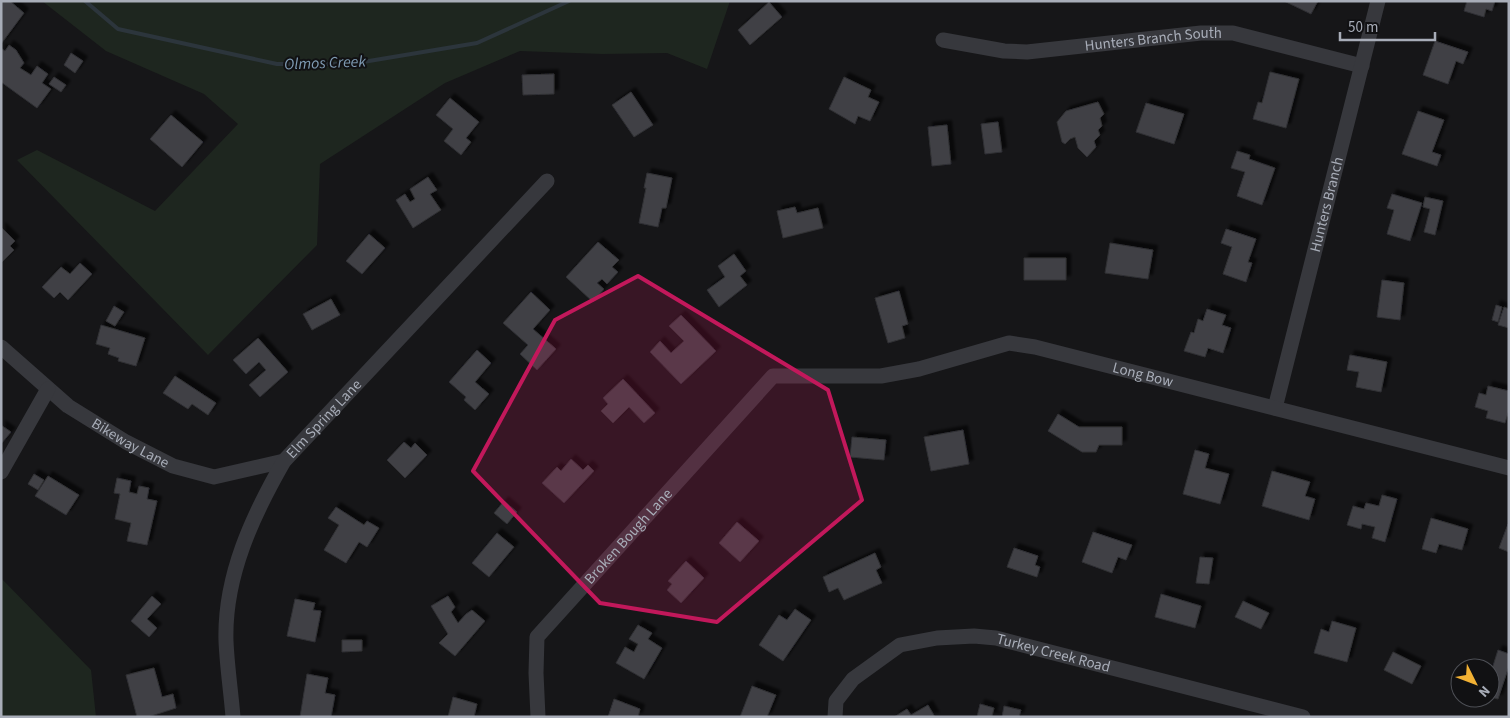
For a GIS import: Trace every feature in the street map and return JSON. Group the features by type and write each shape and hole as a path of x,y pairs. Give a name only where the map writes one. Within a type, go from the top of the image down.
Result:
{"street":[{"name":"Hunters Branch","path":"1275,408 1378,1"},
{"name":"Hunters Branch South","path":"943,40 1004,51 1027,52 1201,33 1228,32 1362,66"},
{"name":"Elm Spring Lane","path":"233,717 226,640 233,580 241,552 263,498 284,461 547,182"},
{"name":"Long Bow","path":"773,376 881,376 919,370 1008,343 1036,347 1509,468"},
{"name":"Bikeway Lane","path":"1,347 68,406 160,460 182,469 214,476 284,461"},
{"name":"Broken Bough Lane","path":"538,717 537,637 773,376"},
{"path":"1,472 48,389"},
{"name":"Turkey Creek Road","path":"835,717 836,701 853,679 900,646 937,638 974,636 996,638 1302,717"}],"highlighted area":[{"path":"638,276 828,390 862,500 717,622 600,603 473,471 555,320"}],"shaded area":[{"path":"42,1 730,1 707,69 667,53 603,54 520,51 445,83 320,164 317,245 208,355 17,160 37,150 155,211 238,124 204,94 106,51"},
{"path":"1,578 91,670 96,717 1,717"}],"building":[{"path":"1,1 10,1 24,13 1,44"},
{"path":"1284,1 1318,1 1311,14"},
{"path":"1467,1 1495,1 1492,11 1486,9 1484,17 1464,11"},
{"path":"769,2 782,17 750,45 738,30"},
{"path":"1435,41 1468,52 1463,64 1456,61 1448,84 1423,75"},
{"path":"9,45 16,50 24,63 20,68 31,75 37,66 48,74 42,83 51,89 37,108 1,82 1,48 5,51"},
{"path":"71,53 83,61 75,73 64,65"},
{"path":"1270,72 1299,79 1286,128 1253,119 1258,102 1262,103"},
{"path":"554,74 554,94 523,95 522,75"},
{"path":"54,77 66,85 61,92 49,84"},
{"path":"844,77 871,90 868,97 879,102 870,121 858,116 855,124 829,109"},
{"path":"631,92 653,125 634,137 612,105"},
{"path":"450,98 479,122 466,138 471,142 461,155 444,141 453,129 436,115"},
{"path":"1098,102 1104,114 1100,118 1102,126 1098,130 1100,135 1094,141 1096,147 1087,157 1078,148 1075,137 1065,144 1062,142 1057,122 1066,111"},
{"path":"1146,103 1184,114 1174,144 1136,132"},
{"path":"1418,111 1444,120 1432,152 1441,155 1437,166 1402,154"},
{"path":"171,115 203,142 182,167 150,139"},
{"path":"998,122 1002,152 985,154 981,124"},
{"path":"947,125 951,164 932,166 928,127"},
{"path":"1237,151 1250,155 1249,159 1275,168 1262,205 1237,196 1245,172 1231,168"},
{"path":"647,173 672,178 666,208 662,208 658,227 639,223"},
{"path":"428,177 437,190 430,194 441,210 413,228 396,200 405,194 410,202 415,199 410,189"},
{"path":"1392,194 1422,203 1410,241 1387,234 1394,210 1387,208"},
{"path":"1425,197 1443,201 1435,235 1424,232 1430,209 1423,207"},
{"path":"795,207 797,213 818,208 823,228 783,238 777,211"},
{"path":"1,227 15,241 10,246 14,250 2,262"},
{"path":"1226,229 1256,239 1248,262 1252,263 1246,282 1223,274 1232,247 1221,243"},
{"path":"369,234 385,248 362,274 346,261"},
{"path":"598,242 619,260 612,267 618,272 607,284 602,279 597,283 604,289 593,302 566,277"},
{"path":"1110,243 1153,250 1148,279 1105,273"},
{"path":"734,254 746,271 740,276 747,285 719,307 707,290 725,277 718,266"},
{"path":"1024,258 1066,258 1066,280 1024,280"},
{"path":"80,263 92,274 68,300 60,292 54,298 42,287 61,267 70,274"},
{"path":"1382,280 1404,283 1400,320 1377,317"},
{"path":"899,291 908,324 902,326 905,338 888,343 875,298"},
{"path":"531,292 550,310 533,329 556,349 537,370 520,354 528,345 503,323"},
{"path":"331,299 340,315 312,330 303,314"},
{"path":"1496,305 1502,307 1498,322 1492,320"},
{"path":"114,306 124,312 115,326 106,321"},
{"path":"1504,307 1509,309 1509,328 1498,325"},
{"path":"1207,309 1226,315 1222,325 1231,328 1223,353 1208,348 1205,357 1184,351 1191,332 1194,333 1198,319 1203,321"},
{"path":"681,315 716,351 681,384 650,352 660,341 671,353 684,341 669,326"},
{"path":"101,325 145,338 136,366 118,361 119,358 108,354 110,348 96,344"},
{"path":"258,338 288,372 260,397 249,385 266,370 259,362 246,374 233,360"},
{"path":"477,350 491,363 475,382 489,394 475,410 464,400 466,397 449,382"},
{"path":"1350,355 1387,362 1381,392 1356,387 1359,372 1347,370"},
{"path":"175,376 216,403 208,415 192,404 188,409 163,393"},
{"path":"623,379 655,413 644,423 629,407 613,423 601,411 608,404 603,398"},
{"path":"1488,386 1509,391 1509,410 1505,423 1486,418 1488,411 1475,407 1479,393 1486,395"},
{"path":"1058,414 1079,427 1122,427 1122,445 1099,445 1096,452 1082,452 1048,431"},
{"path":"1,425 11,432 1,444"},
{"path":"963,430 969,464 931,471 924,437"},
{"path":"852,437 886,440 884,460 850,457"},
{"path":"404,442 411,448 415,443 427,455 405,478 387,460"},
{"path":"1195,450 1209,454 1205,468 1229,474 1220,504 1183,494"},
{"path":"571,459 583,470 588,465 594,471 564,503 542,483 557,467 561,471"},
{"path":"1272,471 1310,482 1305,496 1315,499 1309,520 1262,506"},
{"path":"34,474 44,480 38,490 28,484"},
{"path":"48,476 79,495 66,515 35,496"},
{"path":"117,478 131,481 129,492 137,494 139,486 149,488 147,499 157,501 147,545 127,541 131,523 115,519 120,494 114,493"},
{"path":"1382,495 1397,499 1385,542 1372,538 1375,527 1362,524 1361,529 1347,525 1353,506 1364,509 1366,503 1379,506"},
{"path":"504,501 517,512 507,524 494,513"},
{"path":"336,507 364,525 367,521 379,528 367,547 359,542 346,563 324,550 339,525 328,518"},
{"path":"1431,518 1468,529 1462,550 1439,544 1436,553 1422,549"},
{"path":"737,522 759,541 740,562 719,543"},
{"path":"1509,524 1509,552 1499,548"},
{"path":"1093,532 1132,545 1126,560 1118,557 1112,573 1082,562"},
{"path":"497,533 514,547 489,577 472,563"},
{"path":"1014,548 1038,556 1035,565 1040,567 1037,577 1007,567"},
{"path":"875,553 881,567 876,570 882,583 844,600 838,588 829,592 823,577"},
{"path":"1200,557 1213,558 1209,584 1196,583"},
{"path":"686,561 704,578 681,603 667,590 672,584 668,581"},
{"path":"1161,594 1201,606 1195,628 1155,617"},
{"path":"152,596 161,604 147,619 157,628 149,637 131,621"},
{"path":"448,596 455,607 451,612 458,623 472,610 485,621 455,656 439,643 448,634 431,606"},
{"path":"295,599 315,603 313,610 321,611 315,642 287,636"},
{"path":"1243,601 1269,613 1261,629 1235,617"},
{"path":"795,609 811,620 783,661 759,645 779,615 787,620"},
{"path":"1332,621 1356,628 1347,662 1314,653 1321,629 1329,632"},
{"path":"638,625 652,633 648,639 662,648 644,679 616,663 625,647 634,652 638,644 629,639"},
{"path":"342,640 362,640 362,651 342,652"},
{"path":"1498,650 1509,654 1509,666 1500,693 1500,658 1495,658"},
{"path":"1393,652 1421,666 1412,684 1384,670"},
{"path":"154,668 162,697 173,694 176,708 148,717 137,717 126,675"},
{"path":"307,674 328,678 325,693 335,695 331,717 300,717"},
{"path":"752,686 776,695 767,717 740,717"},
{"path":"453,697 477,704 474,717 448,717"},
{"path":"614,699 640,709 638,717 608,717"},
{"path":"980,704 994,708 992,716 996,717 977,717"},
{"path":"928,705 935,717 894,717 907,709 911,715"},
{"path":"1004,706 1021,710 1019,717 1002,717"}],"waterway":[{"name":"Olmos Creek","path":"85,1 118,29 277,64 351,64 477,43 569,1"}]}
